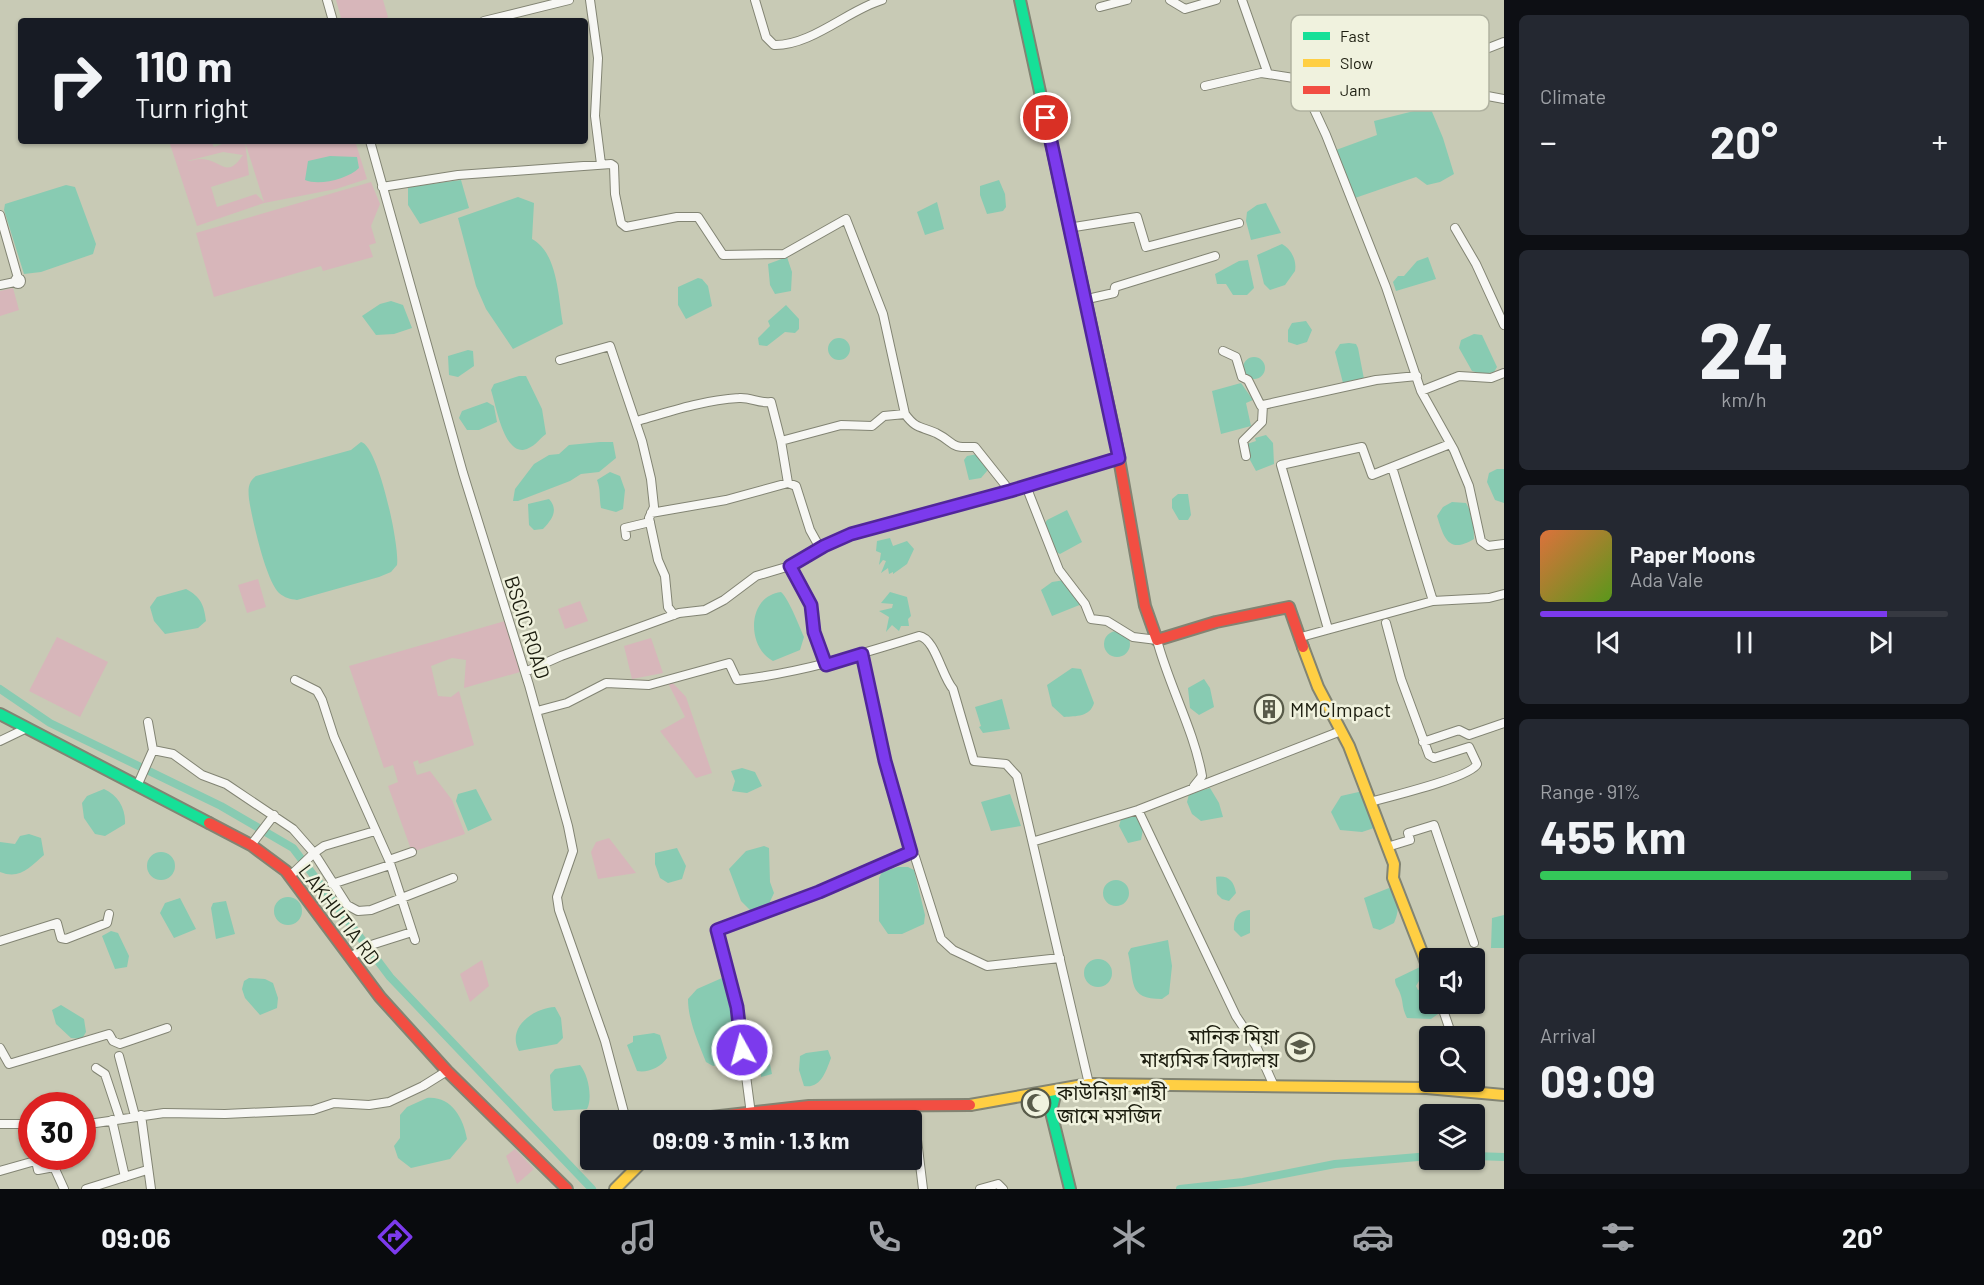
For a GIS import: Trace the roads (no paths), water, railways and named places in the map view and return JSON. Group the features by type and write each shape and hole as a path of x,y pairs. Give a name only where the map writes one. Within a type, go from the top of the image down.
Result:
{"street":[{"path":"327,0 332,18"},
{"path":"496,18 568,0"},
{"path":"590,0 598,58 595,117 601,164"},
{"path":"755,0 766,37 774,45 785,45 845,19 864,3 882,0"},
{"path":"1020,0 1083,300 1119,458 1145,606 1200,764 1202,776 1194,786"},
{"path":"1100,7 1126,0"},
{"path":"1170,0 1185,9 1216,0"},
{"path":"1242,0 1268,74"},
{"path":"1489,48 1504,42"},
{"path":"1205,86 1261,73 1291,79"},
{"path":"1489,97 1504,99"},
{"path":"1314,111 1351,197 1421,391 1450,444 1469,486 1481,541 1488,546 1504,544"},
{"name":"BSCIC ROAD","path":"371,144 463,473 537,711 573,851 557,897 559,910 605,1041 623,1110"},
{"path":"382,187 458,175 601,164 614,166 615,194 621,223 626,227 677,217 698,217 723,255 784,254 846,219 883,314 905,414 914,426 938,434 952,446 975,447 1010,491"},
{"path":"0,215 16,280 0,285"},
{"path":"1068,228 1137,217 1146,247 1239,223"},
{"path":"1455,228 1476,264 1504,324"},
{"path":"1083,300 1114,292 1115,287 1215,256"},
{"path":"560,360 610,346 637,421 651,479 654,507 650,522 658,560 665,576 668,607 674,615"},
{"path":"1223,351 1236,357 1242,377 1248,380 1261,406 1262,422 1243,441 1246,456"},
{"path":"1421,391 1458,376 1491,378 1504,373"},
{"path":"1261,406 1376,380 1417,376"},
{"path":"637,421 691,406 747,397 762,404 771,402 788,483"},
{"path":"781,441 841,425 872,426 884,417 905,414"},
{"path":"1328,629 1281,465 1362,447 1372,475 1450,444"},
{"path":"525,672 561,656 674,615 705,610 724,600 756,576 790,566 820,548 851,534 1010,491 1119,458"},
{"path":"1392,467 1432,601"},
{"path":"651,513 726,500 788,483 796,486 810,530 820,548"},
{"path":"1026,486 1059,570 1085,604 1091,619 1107,621 1133,637 1157,640 1216,622 1287,606 1301,637 1318,687 1341,731 1371,802 1394,864 1393,878 1420,948"},
{"path":"626,536 625,528 650,522"},
{"path":"790,566 811,605 814,632 826,665"},
{"path":"1301,637 1432,601 1489,598 1504,594"},
{"path":"1371,802 1440,782 1476,767 1476,760 1469,747 1434,759 1423,742 1401,679 1386,623"},
{"path":"537,711 567,703 606,683 649,685 729,663 737,680 794,673 919,636 925,637 931,643 945,681 953,689 974,761 1006,764 1014,770 1035,841 1089,1084"},
{"path":"862,654 885,761 911,852 915,857 930,900 941,939 952,950 987,966 1060,958"},
{"path":"295,680 317,691 334,737 390,862 413,936 371,945 350,957"},
{"name":"LAKHUTIA RD","path":"0,714 251,845 290,876 380,998 447,1071 567,1189"},
{"path":"138,784 153,750 148,722"},
{"path":"1423,742 1454,730 1462,730 1469,735 1504,723"},
{"path":"0,741 27,728"},
{"path":"1035,841 1138,810 1194,786 1341,731"},
{"path":"153,750 173,754 202,775 226,784 293,829 314,853 347,905 358,911 370,910 453,878"},
{"path":"1138,810 1232,1008 1256,1046 1274,1086"},
{"path":"251,845 274,815"},
{"path":"1387,848 1410,840 1408,833 1434,825 1474,943"},
{"path":"290,876 324,846 375,831"},
{"path":"332,884 412,852"},
{"path":"750,1110 737,1007 717,930 819,892 911,852"},
{"path":"0,941 57,923 61,938 66,939 107,923 109,914"},
{"path":"0,1048 9,1065 109,1035 113,1041 120,1044 167,1028"},
{"path":"119,1056 138,1116 151,1189"},
{"path":"96,1068 105,1074 116,1120 125,1177"},
{"path":"96,1123 138,1116 313,1110 334,1103 369,1105 390,1102 447,1071"},
{"path":"758,1110 809,1106 966,1107 1089,1084 1419,1086"},
{"path":"1056,1091 1051,1112 1070,1189"},
{"path":"1485,1092 1504,1095"},
{"path":"913,1107 923,1189"},
{"path":"0,1124 18,1125"},
{"path":"0,1171 18,1165"},
{"path":"57,1170 64,1189"},
{"path":"86,1189 147,1170"},
{"path":"615,1189 634,1170"},
{"path":"980,1189 998,1184 1003,1189"}],"waterway":[{"path":"0,689 50,723 221,806 293,848 390,977 592,1189"},
{"path":"1485,1156 1504,1157"},
{"path":"1180,1189 1243,1182 1335,1164 1419,1157"}],"place":[{"name":"MMCImpact","path":"1269,709"},
{"name":"মানিক মিয়া মাধ্যমিক বিদ্যালয়","path":"1300,1047"},
{"name":"কাউনিয়া শাহী জামে মসজিদ","path":"1036,1103"}]}
